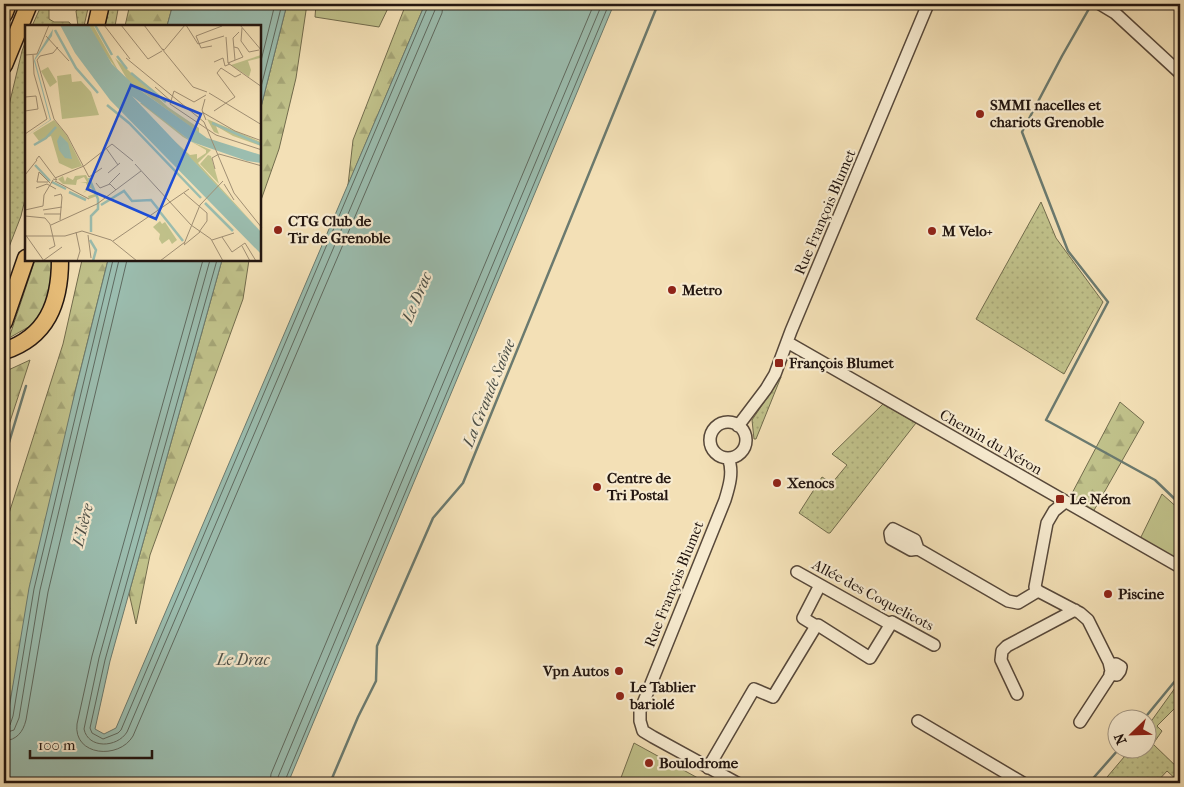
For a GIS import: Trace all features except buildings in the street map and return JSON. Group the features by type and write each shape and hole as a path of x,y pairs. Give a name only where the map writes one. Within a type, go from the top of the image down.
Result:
{"highway":[{"path":"4,14 8,4"},
{"path":"4,65 29,4"},
{"path":"96,25 101,4"},
{"path":"4,322 25,261"},
{"path":"6,351 32,336 48,319 60,286 60,261"}],"street":[{"name":"Rue François Blumet","path":"738,426 766,390 775,374 928,4"},
{"path":"1100,4 1115,13 1180,73"},
{"name":"Chemin du Néron","path":"787,342 1180,567"},
{"path":"729,422 738,426 745,435 744,447 738,455 728,458 714,452 710,437 712,432 720,424 729,422"},
{"name":"Rue François Blumet","path":"708,768 644,731 640,722 640,711 725,500 729,487 731,464 728,458"},
{"path":"1065,502 1054,512 1047,524 1035,587 1038,591 1075,610 1088,620 1110,669 1080,722"},
{"path":"918,549 1008,601 1018,603 1038,591"},
{"name":"Allée des Coquelicots","path":"797,572 888,623 892,622 934,645"},
{"path":"820,585 803,618 816,626 818,625 870,658 892,622"},
{"path":"1017,694 1001,660 1002,651 1007,646 1075,610"},
{"path":"737,783 708,768 754,689 773,697 816,626"},
{"path":"918,722 1023,783"}],"green space":[{"path":"42,4 63,4 49,8 49,19 54,22 69,22 71,25 32,25"},
{"path":"84,4 89,4 84,25 78,25 76,11"},
{"path":"110,4 119,4 115,25 105,25"},
{"path":"130,4 173,4 167,25 125,25"},
{"path":"287,4 307,4 296,78 279,149 261,200 261,107"},
{"path":"316,4 390,4 379,27 315,17"},
{"path":"406,4 425,4 348,185 353,140"},
{"path":"25,43 25,199 21,216 4,260 4,126"},
{"path":"1041,202 1056,238 1103,302 1064,374 976,319"},
{"path":"35,261 56,261 51,301 39,321 9,338"},
{"path":"82,261 108,261 76,388 4,730 4,529 63,344"},
{"path":"222,261 249,261 243,299 150,555 136,624 129,593"},
{"path":"30,360 4,440 4,372"},
{"path":"781,377 756,439 754,439 752,420"},
{"path":"1120,402 1144,422 1093,512 1069,499"},
{"path":"883,404 916,423 830,533 828,533 799,513 822,477 832,483 847,465 832,454"},
{"path":"1162,494 1180,510 1180,562 1140,539"},
{"path":"1180,681 1180,703 1157,726 1162,731 1156,740 1156,714"},
{"name":"Boulodrome","path":"634,743 707,783 619,783"},
{"path":"1156,747 1180,770 1180,783 1167,771 1156,783 1102,783 1122,760 1156,760"}],"water":[{"path":"173,4 287,4 261,107 261,25 167,25"},
{"name":"Le Drac","path":"425,4 614,4 288,783 4,783 4,730 29,588 108,261 222,261 110,661 95,729 104,734 116,728"}],"waterway":[{"name":"La Grande Saône","path":"330,783 358,717 376,681 377,646 433,518 463,483 658,4"},
{"path":"1090,7 1022,132 1068,251 1108,302 1046,420 1155,480 1180,504"},
{"path":"4,459 26,386"},
{"path":"1151,710 1180,675"},
{"path":"1089,783 1109,760"}],"place":[{"name":"SMMI nacelles et chariots Grenoble","path":"980,114"},
{"name":"CTG Club de Tir de Grenoble","path":"278,230"},
{"name":"M Velo+","path":"932,231"},
{"name":"Metro","path":"672,290"},
{"name":"François Blumet","path":"779,363"},
{"name":"Xenocs","path":"777,483"},
{"name":"Centre de Tri Postal","path":"597,487"},
{"name":"Le Néron","path":"1060,499"},
{"name":"Piscine","path":"1108,594"},
{"name":"Vpn Autos","path":"619,671"},
{"name":"Le Tablier bariolé","path":"620,696"},
{"name":"Boulodrome","path":"649,763"}],"water label":[{"name":"L'Isère","path":"82,525"}]}
